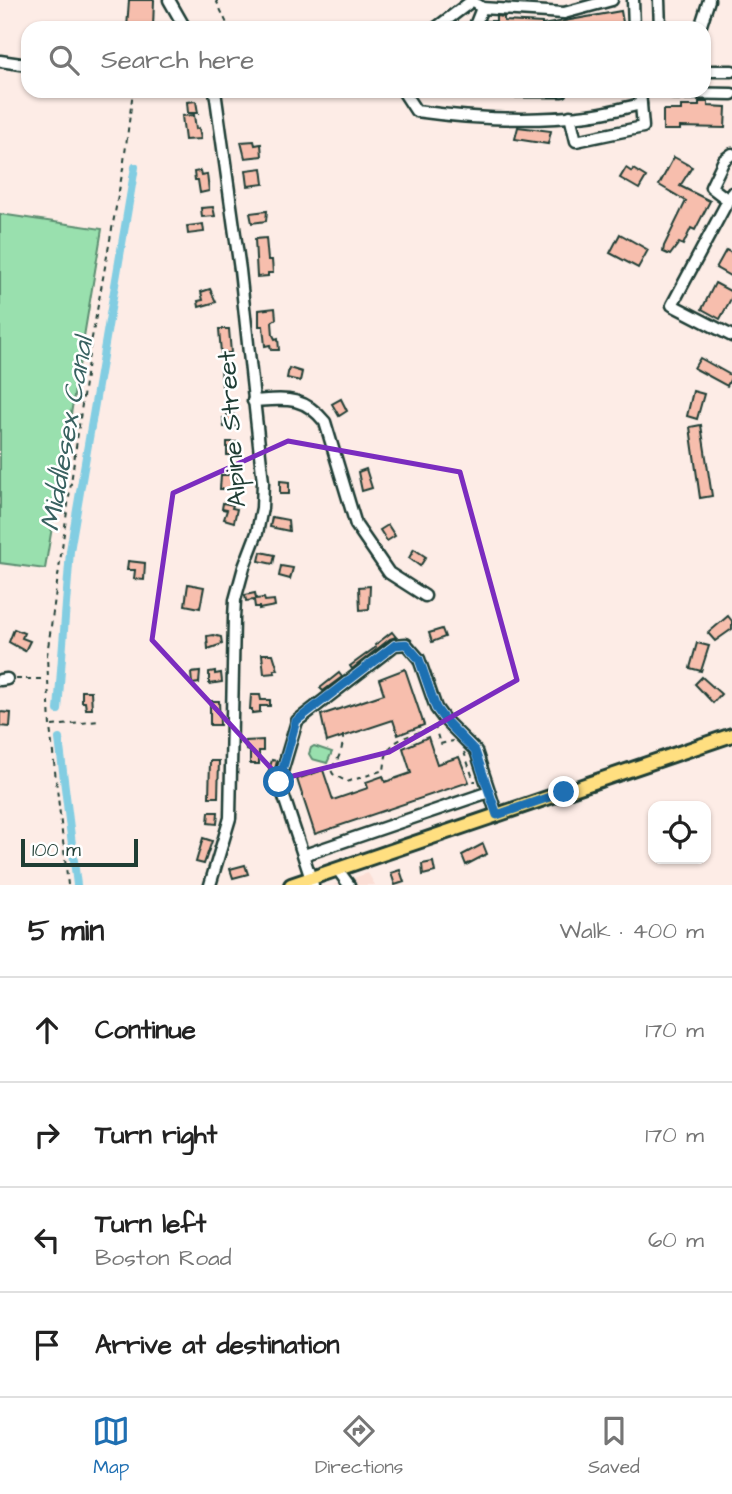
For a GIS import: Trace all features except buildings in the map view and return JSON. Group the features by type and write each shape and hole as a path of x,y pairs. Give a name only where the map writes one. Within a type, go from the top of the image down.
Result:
{"main road":[{"path":"291,885 312,882 338,870 732,735"}],"street":[{"path":"169,0 181,21"},
{"path":"444,21 472,0 482,8 564,13 612,0"},
{"path":"633,0 634,21"},
{"path":"659,0 660,21"},
{"path":"702,21 709,0"},
{"path":"477,21 482,8"},
{"path":"0,61 21,64"},
{"path":"711,71 732,71"},
{"path":"711,94 732,94"},
{"name":"Alpine Street","path":"210,885 230,818 235,600 257,533 262,508 262,482 240,270 216,98"},
{"path":"408,98 416,111 449,116 528,119 589,115 641,104"},
{"path":"569,116 576,141 643,127 641,98"},
{"path":"732,154 724,160 711,187 730,197 672,305 732,336"},
{"path":"253,401 291,399 304,403 325,422 356,525 389,573 425,596"},
{"path":"312,882 279,782 296,721 395,645 406,644 419,659 436,708 475,751 497,815"},
{"path":"304,855 489,792"},
{"path":"338,870 349,885"}],"path":[{"path":"216,0 226,21"},
{"path":"68,885 46,679 49,632 71,496 89,354 132,98"},
{"path":"3,680 46,679"},
{"path":"50,727 100,721"},
{"path":"343,735 344,744 335,765 330,768 333,774 347,782 384,770 387,751 394,742 435,727 440,744 452,740 458,745"},
{"path":"463,751 474,782 484,778"}],"highlighted area":[{"path":"288,441 460,472 517,680 389,752 281,779 152,640 173,493"}],"shaded area":[{"path":"368,873 375,885 333,885"}],"green space":[{"path":"0,214 102,229 45,569 0,563"},
{"path":"314,746 332,752 327,763 312,759 309,754"}],"waterway":[{"name":"Middlesex Canal","path":"58,710 70,551 135,167"},
{"name":"Middlesex Canal","path":"59,739 77,885"}],"route":[{"path":"279,782 296,721 395,645 406,644 419,659 436,708 475,751 497,815 564,792"}]}
